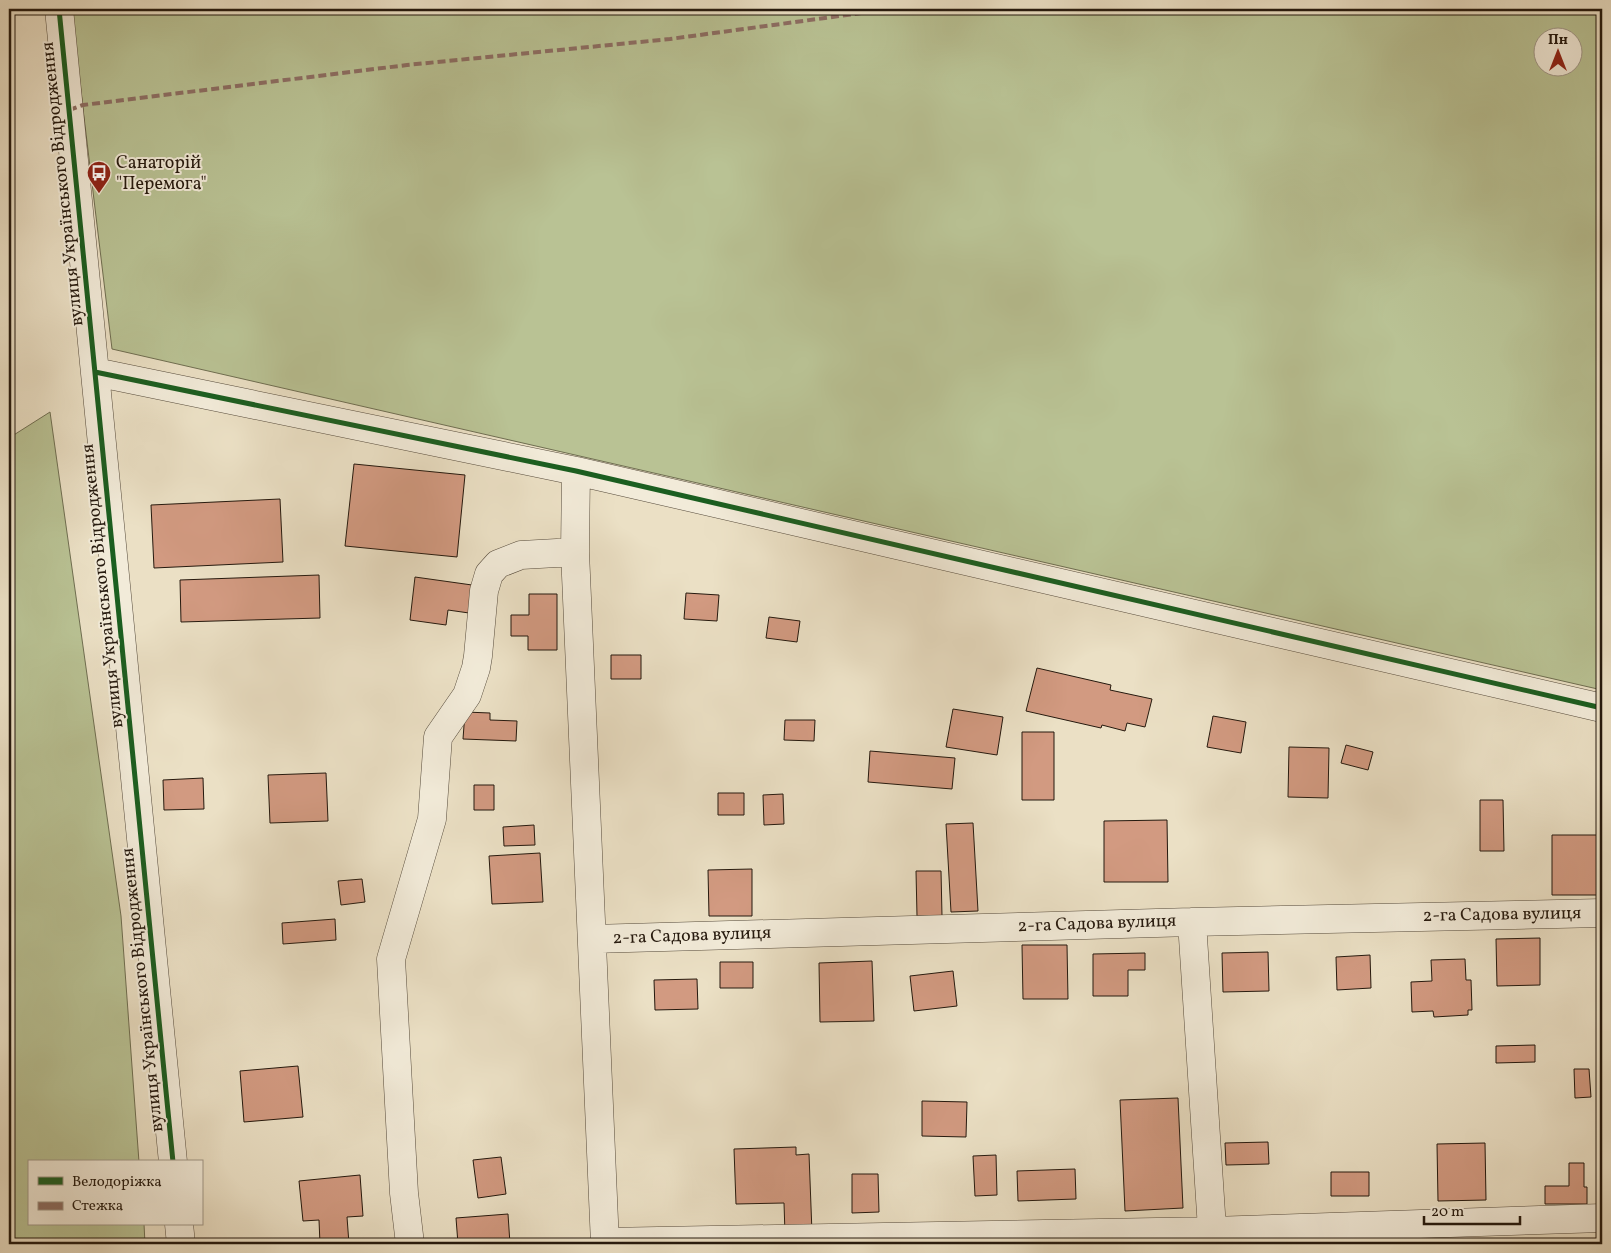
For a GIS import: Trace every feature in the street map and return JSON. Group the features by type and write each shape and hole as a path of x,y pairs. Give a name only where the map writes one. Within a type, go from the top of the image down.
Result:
{"street":[{"name":"вулиця Українського Відродження","path":"59,9 173,1160"},
{"path":"95,372 576,471 1602,708"},
{"path":"576,471 575,552 605,1243 1212,1238 1602,1218"},
{"path":"410,1244 404,1193 391,959 432,819 438,738 466,695 476,668 484,591 489,574 498,564 521,555 575,552"},
{"name":"2-га Садова вулиця","path":"592,939 1192,922 1602,913"},
{"path":"1192,922 1212,1238"},
{"path":"179,1226 181,1244"}],"green space":[{"path":"71,9 1602,9 1602,690 112,349"},
{"path":"50,412 121,916 139,1160 28,1160 28,1226 144,1226 145,1244 9,1244 9,438"}],"building":[{"path":"354,464 465,475 457,557 345,546"},
{"path":"280,499 283,562 154,568 151,505"},
{"path":"319,575 320,618 181,622 180,580"},
{"path":"415,577 472,585 469,613 448,610 446,625 410,620"},
{"path":"686,593 719,595 717,621 684,619"},
{"path":"529,594 557,594 557,650 528,650 528,636 511,636 511,615 529,615"},
{"path":"769,617 800,621 797,642 766,638"},
{"path":"611,655 641,655 641,679 611,679"},
{"path":"1037,668 1111,685 1110,690 1152,699 1145,727 1127,723 1125,731 1102,725 1101,728 1026,711"},
{"path":"953,709 1003,717 997,755 946,747"},
{"path":"465,712 490,713 490,720 517,721 516,741 463,739"},
{"path":"1213,716 1246,722 1241,753 1207,747"},
{"path":"785,720 815,720 814,741 784,740"},
{"path":"1022,732 1054,732 1054,800 1022,800"},
{"path":"1346,745 1373,752 1368,770 1341,763"},
{"path":"1289,747 1329,748 1328,798 1288,797"},
{"path":"870,751 955,758 952,789 868,782"},
{"path":"326,773 328,821 270,823 268,775"},
{"path":"203,778 204,809 164,810 163,780"},
{"path":"474,785 494,785 494,810 474,810"},
{"path":"718,793 744,793 744,815 718,815"},
{"path":"783,794 784,824 764,825 763,795"},
{"path":"1480,800 1503,800 1504,851 1480,851"},
{"path":"1167,820 1168,882 1104,882 1104,821"},
{"path":"973,823 978,911 951,912 946,824"},
{"path":"534,825 535,845 504,846 503,827"},
{"path":"1552,835 1602,835 1602,895 1552,895"},
{"path":"540,853 543,902 492,904 489,856"},
{"path":"752,869 752,916 709,916 708,870"},
{"path":"916,871 941,871 942,916 917,916"},
{"path":"362,879 365,902 341,905 338,881"},
{"path":"335,919 336,940 283,944 282,923"},
{"path":"1540,938 1540,985 1497,986 1496,939"},
{"path":"1022,945 1067,945 1068,999 1023,999"},
{"path":"1268,952 1269,991 1223,992 1222,953"},
{"path":"1145,953 1145,970 1128,970 1128,996 1093,996 1093,954"},
{"path":"1370,955 1371,988 1337,990 1336,957"},
{"path":"1465,959 1466,980 1471,980 1472,1010 1468,1010 1468,1015 1434,1017 1433,1011 1412,1012 1411,982 1432,981 1431,960"},
{"path":"872,961 874,1021 820,1022 819,963"},
{"path":"720,962 753,962 753,988 720,988"},
{"path":"953,971 957,1006 914,1011 910,976"},
{"path":"697,979 698,1009 655,1010 654,980"},
{"path":"1535,1045 1535,1062 1496,1063 1496,1046"},
{"path":"298,1066 303,1117 244,1122 240,1071"},
{"path":"1574,1069 1589,1069 1591,1097 1575,1098"},
{"path":"1178,1098 1183,1208 1125,1211 1120,1100"},
{"path":"922,1101 967,1102 966,1137 922,1136"},
{"path":"1268,1142 1269,1164 1226,1165 1225,1143"},
{"path":"1485,1143 1486,1200 1438,1201 1437,1144"},
{"path":"796,1147 796,1155 809,1154 812,1233 785,1234 784,1203 736,1204 734,1149"},
{"path":"996,1155 997,1195 975,1196 973,1156"},
{"path":"501,1157 506,1194 478,1198 473,1160"},
{"path":"1569,1163 1584,1163 1584,1187 1587,1187 1587,1204 1545,1204 1545,1186 1569,1186"},
{"path":"1075,1169 1076,1199 1018,1201 1017,1171"},
{"path":"1331,1172 1369,1172 1369,1196 1331,1196"},
{"path":"852,1174 878,1174 879,1212 852,1213"},
{"path":"360,1175 363,1216 347,1217 349,1244 320,1244 319,1220 303,1221 299,1181"},
{"path":"508,1214 510,1244 458,1244 456,1218"}],"marked path":[{"path":"69,110 83,105 407,65 670,39 891,9"}],"cycle path":[{"path":"59,9 173,1160"},
{"path":"95,372 576,471 1602,708"}],"place":[{"name":"Санаторій \"Перемога\"","path":"99,194"}]}
